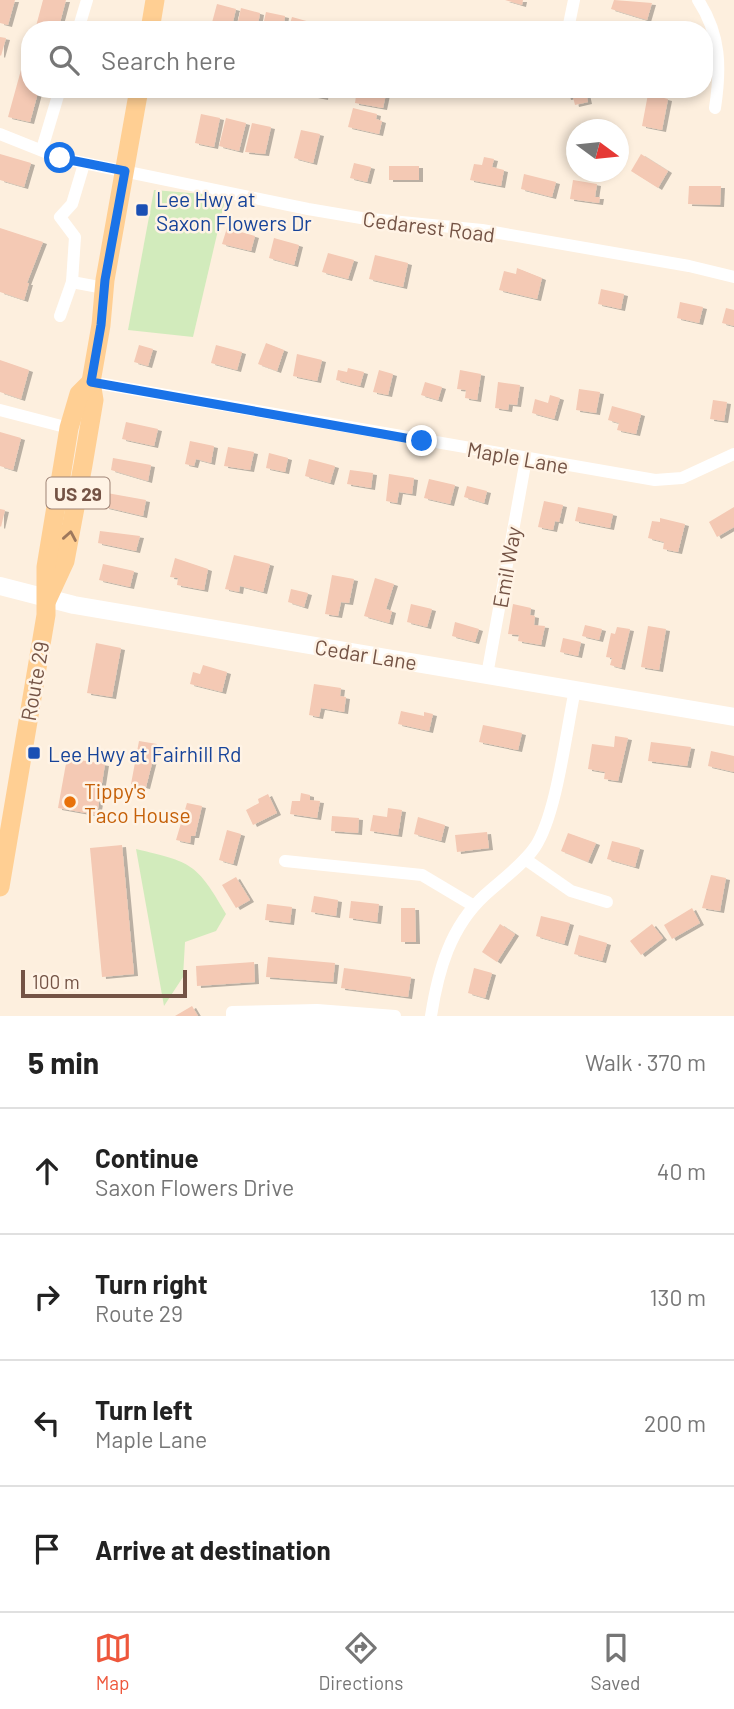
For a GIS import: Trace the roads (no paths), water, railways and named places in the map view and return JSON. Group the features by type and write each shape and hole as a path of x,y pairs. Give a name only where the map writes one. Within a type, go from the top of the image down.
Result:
{"main road":[{"path":"152,21 155,0"},
{"name":"Route 29","path":"47,600 65,561 94,400 91,382 104,288 137,98"},
{"name":"Route 29","path":"0,887 5,828 47,600 46,567 69,428 79,394 91,382"},
{"name":"Cedar Lane","path":"0,586 47,600 734,717"}],"street":[{"path":"81,21 87,0"},
{"path":"570,21 574,0"},
{"path":"698,0 710,21"},
{"path":"713,31 720,65 715,108"},
{"path":"42,149 57,98"},
{"name":"Cedarest Road","path":"0,134 60,158 84,164 308,209 361,218 482,230 689,266 734,277"},
{"path":"60,316 72,282 75,237 60,217 72,204 84,164"},
{"path":"72,282 104,288"},
{"name":"Maple Lane","path":"91,382 526,458 670,480 734,454"},
{"path":"0,410 69,428"},
{"name":"Emil Way","path":"487,675 526,458"},
{"path":"431,1016 446,952 474,906 526,859 544,827 575,690"},
{"path":"526,859 570,891 607,902"},
{"path":"285,860 422,874 474,906"},
{"path":"232,1016 232,1012 317,1010 396,1016"}],"place":[{"name":"Lee Hwy at Saxon Flowers Dr","path":"142,210"},
{"name":"Lee Hwy at Fairhill Rd","path":"34,753"},
{"name":"Tippy's Taco House","path":"70,802"}]}
